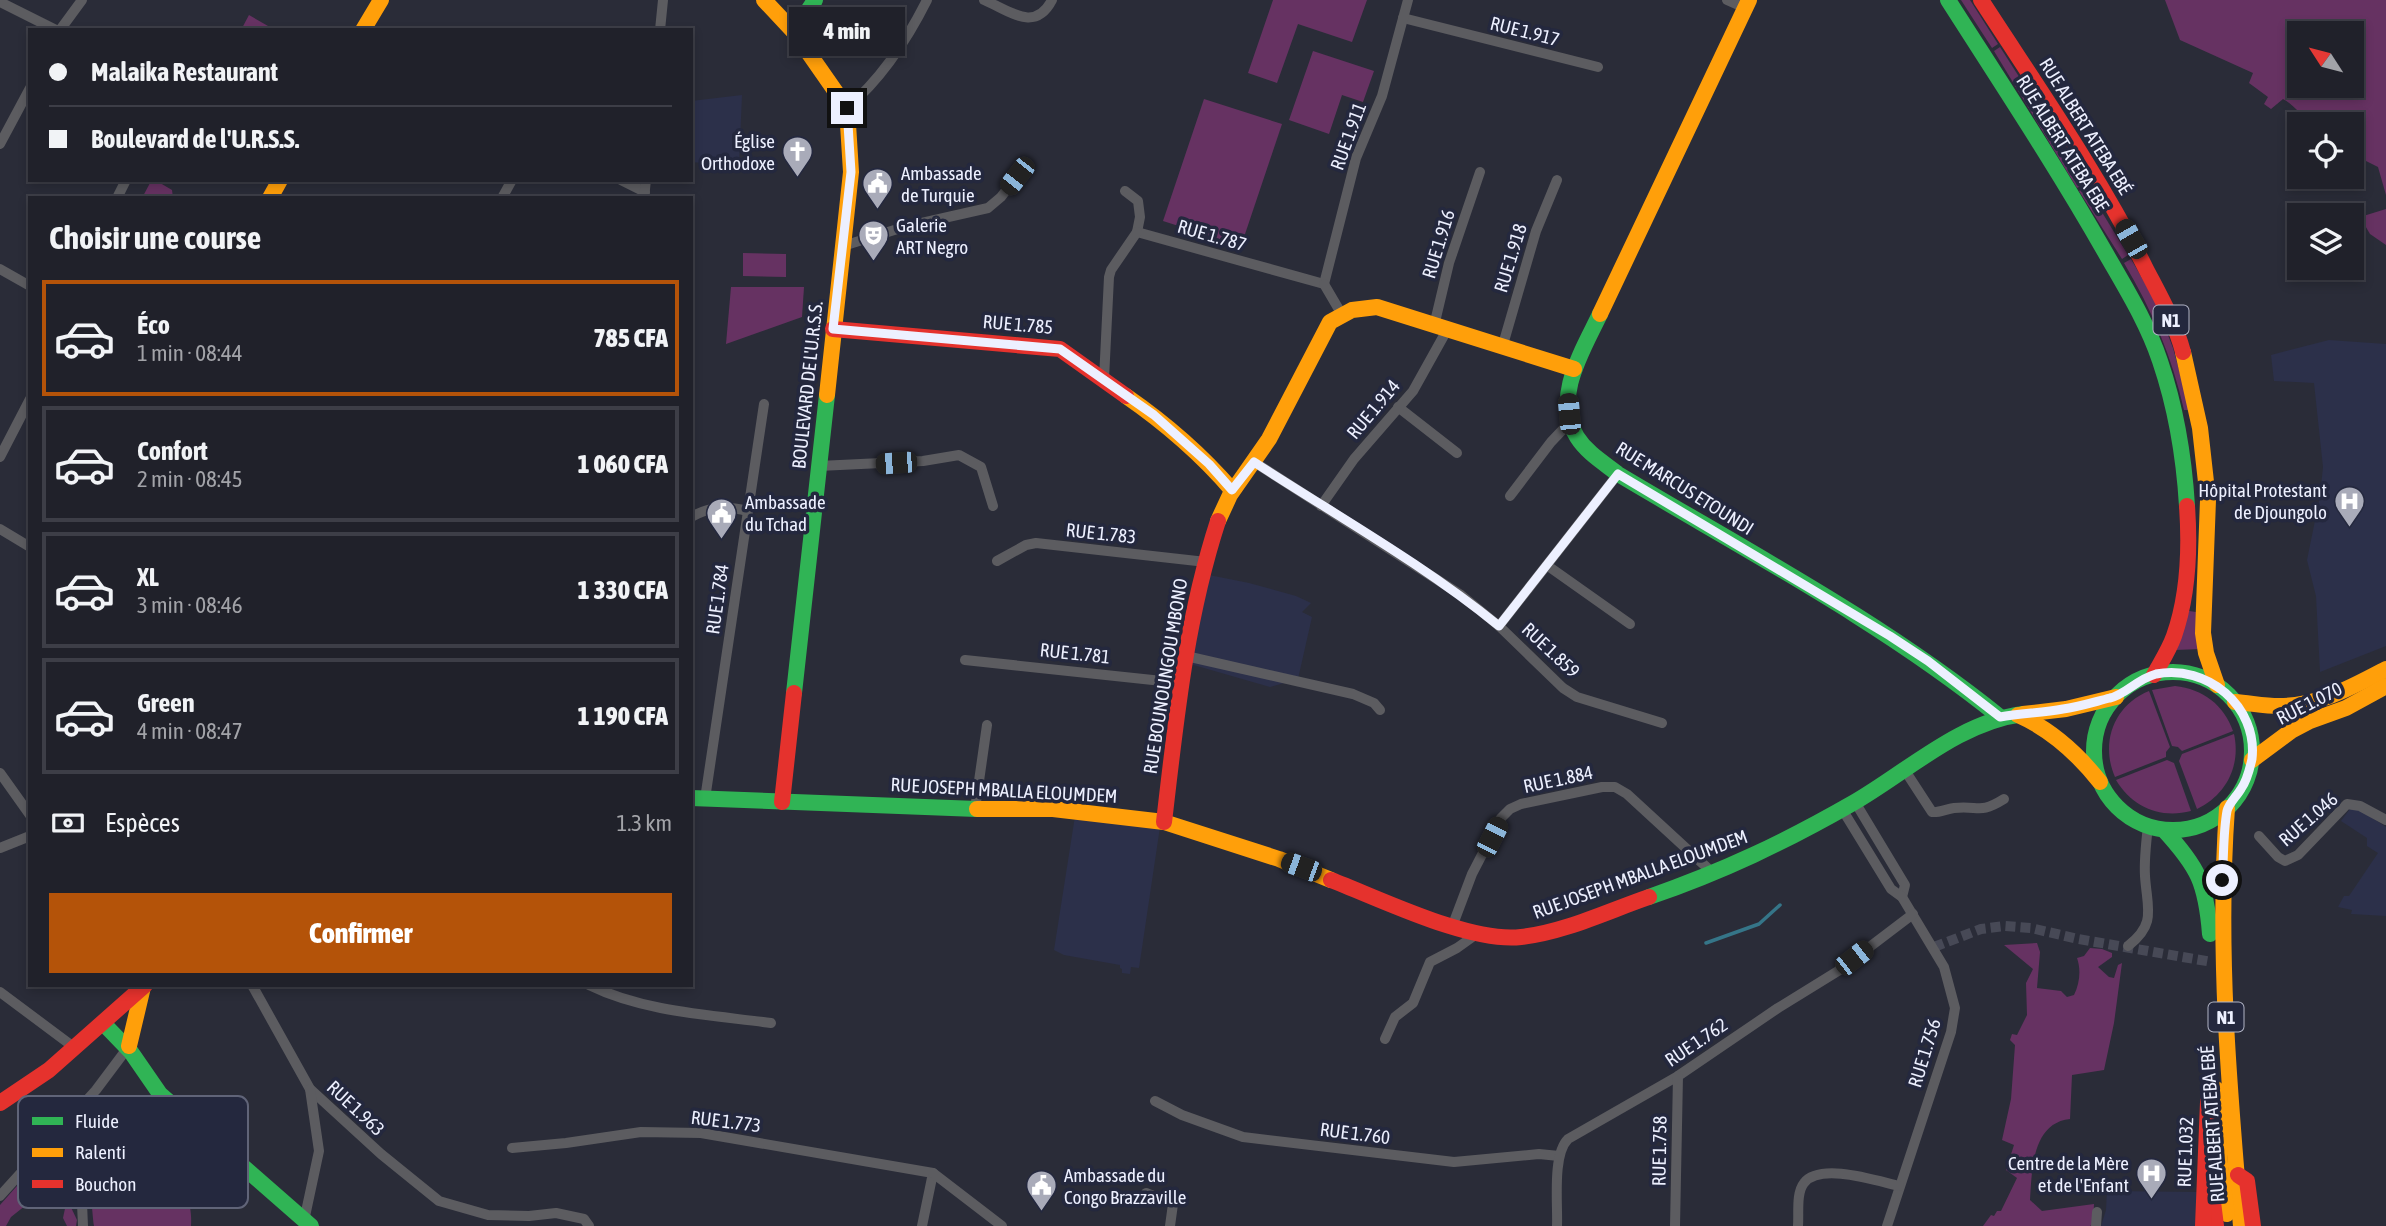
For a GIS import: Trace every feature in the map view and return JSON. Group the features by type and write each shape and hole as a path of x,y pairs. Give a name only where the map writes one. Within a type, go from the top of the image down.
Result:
{"main road":[{"path":"364,28 381,0"},
{"path":"764,0 794,32 847,108"},
{"path":"794,32 815,0"},
{"name":"RUE ALBERT ATEBA EBE","path":"1948,0 2066,186 2113,267 2147,328 2168,387 2178,428 2188,514 2186,560 2175,631 2154,675"},
{"name":"RUE ALBERT ATEBA EBÉ","path":"1982,0 2095,176 2131,239 2178,333 2191,381 2202,440 2208,500 2203,633 2206,653 2217,685"},
{"path":"1570,422 1567,399 1574,369 1747,4"},
{"name":"BOULEVARD DE L'U.R.S.S.","path":"782,802 851,172 847,108"},
{"path":"1341,313 1358,307 1377,307 1574,369"},
{"name":"RUE BOUNOUNGOU MBONO","path":"1164,822 1185,656 1206,562 1220,514 1232,490 1268,440 1330,322 1341,313"},
{"name":"RUE 1.785","path":"833,329 1060,349 1154,415 1209,464 1232,490"},
{"name":"RUE MARCUS ETOUNDI","path":"1570,422 1584,446 1618,474 1890,636 2008,715"},
{"name":"RUE 1.070","path":"2235,702 2284,706 2309,703 2342,692 2386,669"},
{"name":"N1","path":"2187,673 2217,685 2235,702 2246,719 2252,760 2244,786 2227,808 2214,819 2198,826 2156,828 2133,819 2119,809 2108,796 2100,782 2095,764 2096,737 2105,711 2116,697 2140,680 2154,675 2187,673"},
{"name":"RUE 1.070","path":"2252,760 2310,721 2346,708 2386,685"},
{"name":"RUE JOSEPH MBALLA ELOUMDEM","path":"698,799 975,809 1053,809 1164,822 1279,859 1452,927 1503,938 1522,937 1555,930 1714,874 1789,839 1849,806 1904,768 1955,738 2008,715 2066,709 2116,697"},
{"path":"2008,715 2044,727 2082,759 2100,782"},
{"name":"RUE ALBERT ATEBA EBÉ","path":"2227,808 2222,880 2227,1064 2241,1226"},
{"name":"RUE ALBERT ATEBA EBÉ","path":"2156,828 2195,867 2203,879 2207,893 2214,995 2220,1164 2229,1226"},
{"path":"1,1100 49,1070 143,987"},
{"path":"129,1049 144,987"},
{"path":"120,1008 129,1049"},
{"path":"103,1023 129,1049 162,1096"},
{"name":"RUE 1.032","path":"2203,1226 2207,1115 2215,1080"},
{"path":"248,1172 307,1224"},
{"path":"2207,1172 2211,1183 2216,1226"},
{"path":"2238,1175 2247,1181 2253,1226"}],"street":[{"path":"60,28 82,0"},
{"path":"660,28 663,0"},
{"path":"847,108 898,51 927,0"},
{"path":"984,0 1029,19 1039,17 1052,0"},
{"name":"RUE 1.911","path":"1324,284 1356,158 1382,96 1408,0"},
{"path":"1727,0 1747,4"},
{"path":"0,2 54,28"},
{"name":"RUE 1.917","path":"1403,18 1598,67"},
{"path":"0,144 28,92"},
{"name":"RUE 1.916","path":"1440,328 1449,262 1480,172"},
{"path":"843,246 904,227 988,208 1001,197 1017,176"},
{"name":"RUE 1.918","path":"1502,348 1536,231 1557,180"},
{"path":"626,182 645,190"},
{"path":"1104,379 1109,277 1137,232 1139,217 1138,201 1125,191"},
{"name":"RUE 1.787","path":"1137,232 1324,284"},
{"path":"0,269 28,285"},
{"path":"1324,284 1341,313"},
{"name":"RUE 1.914","path":"1321,506 1354,459 1413,391 1440,328"},
{"path":"0,457 28,403"},
{"name":"RUE 1.784","path":"698,799 764,404"},
{"path":"1398,407 1457,453"},
{"path":"1510,496 1551,442 1570,422"},
{"path":"819,466 923,461 959,455 981,467 993,506"},
{"name":"RUE 1.859","path":"1254,462 1461,595 1499,626 1563,688 1577,697 1662,723"},
{"path":"1499,626 1618,474"},
{"path":"693,516 724,506 748,511"},
{"path":"0,529 28,546"},
{"name":"RUE 1.783","path":"998,561 1026,545 1036,544 1206,562"},
{"path":"1548,566 1630,624"},
{"path":"1185,656 1353,694 1374,703 1380,710"},
{"name":"RUE 1.781","path":"965,660 1181,683"},
{"path":"975,809 987,725"},
{"path":"1904,768 1935,813 1952,808 1983,810 2004,799"},
{"path":"0,774 28,812"},
{"name":"RUE 1.884","path":"1452,927 1472,874 1501,818 1510,809 1521,804 1588,790 1615,787 1627,794 1714,874"},
{"name":"RUE 1.046","path":"2259,836 2285,861 2298,855 2347,804 2360,806 2386,821"},
{"name":"RUE 1.756","path":"1849,806 1891,889 1902,897 1944,967 1955,1008 1951,1032 1887,1226"},
{"path":"2128,946 2140,937 2149,918 2145,877 2156,828"},
{"path":"0,848 28,837"},
{"name":"RUE 1.762","path":"1559,1156 1563,1144 1573,1136 1678,1076 1777,1008 1838,971 1913,914"},
{"path":"1385,1039 1395,1017 1413,1003 1430,962 1478,933"},
{"name":"RUE 1.963","path":"252,987 310,1089 381,1154 439,1201 488,1215 528,1216 555,1213 584,1219 589,1226"},
{"path":"594,987 624,1000 771,1023"},
{"path":"0,992 75,1048"},
{"path":"90,1096 129,1049"},
{"name":"RUE 1.758","path":"1675,1226 1678,1076"},
{"path":"307,1224 319,1151 310,1089"},
{"name":"RUE 1.760","path":"1155,1101 1200,1122 1255,1139 1454,1162 1539,1154 1559,1156"},
{"name":"RUE 1.773","path":"512,1147 566,1143 641,1132 701,1133 933,1173 1002,1226"},
{"path":"1557,1226 1559,1156"},
{"path":"922,1226 933,1173"},
{"path":"1798,1226 1800,1192 1804,1183 1812,1177 1823,1173 1850,1175 1899,1186"},
{"path":"0,1196 18,1176"},
{"path":"1146,1194 1173,1204 1170,1226"},
{"path":"82,1208 83,1226"},
{"path":"2096,1226 2097,1212"}],"shaded area":[{"path":"1273,0 1367,0 1352,42 1298,24 1277,83 1248,73"},
{"path":"1961,0 1970,0 1998,44 1992,48"},
{"path":"2165,0 2386,0 2386,195 2378,167 2364,160 2364,112 2300,112 2283,99 2271,109 2264,104 2268,97 2249,83 2253,73 2180,40"},
{"path":"249,15 272,28 242,28"},
{"path":"2000,47 2084,184 2077,188 1994,51"},
{"path":"1313,51 1374,71 1363,102 1342,95 1329,134 1289,120"},
{"path":"742,95 739,166 693,162 693,101"},
{"path":"1204,99 1282,124 1241,246 1163,221"},
{"path":"158,182 172,190 173,196 143,196 150,183"},
{"path":"2086,186 2128,255 2122,259 2079,191"},
{"path":"2386,209 2386,245 2370,234 2364,224 2364,216"},
{"path":"743,253 786,254 786,277 743,276"},
{"path":"2131,259 2154,299 2173,348 2190,410 2184,410 2174,371 2160,334 2124,263"},
{"path":"731,287 804,287 802,317 726,344"},
{"name":"Hôpital Protestant de Djoungolo","path":"2329,340 2386,344 2386,646 2320,672 2316,596 2307,560 2323,467 2314,383 2274,381 2271,355"},
{"path":"1204,574 1249,583 1311,603 1302,612 1312,617 1298,679 1270,687 1190,664"},
{"path":"2189,611 2196,612 2200,649 2175,650"},
{"path":"2175,686 2195,691 2211,700 2224,713 2233,731 2182,751 2172,746 2152,690"},
{"path":"2149,691 2170,747 2166,757 2115,777 2109,751 2113,726 2127,706"},
{"path":"2234,734 2235,757 2229,778 2216,796 2197,809 2179,761 2182,754"},
{"path":"2167,760 2174,763 2191,811 2168,813 2148,809 2130,797 2116,780"},
{"path":"2353,805 2386,827 2386,916 2351,914 2352,910 2338,907 2344,896 2349,896 2378,853 2367,846 2367,838 2341,821"},
{"path":"1075,816 1160,827 1139,968 1131,967 1130,974 1122,973 1120,965 1064,955 1054,950"},
{"path":"2037,943 2040,952 2037,988 2061,991 2067,997 2074,995 2078,986 2077,958 2084,956 2090,948 2112,953 2112,957 2098,967 2109,977 2114,978 2118,965 2122,963 2104,1070 2072,1075 2070,1119 2057,1122 2041,1138 2032,1175 2030,1200 2042,1211 2094,1204 2093,1224 1983,1226 1991,1215 2001,1211 2017,1178 2006,1170 2014,1145 2002,1140 2011,1099 2015,1045 2010,1040 2012,1034 2017,1035 2027,1015 2026,983 2033,969 2004,945"},
{"path":"18,1185 18,1208 22,1208 11,1217 6,1226 0,1226 0,1205"},
{"name":"Centre de la Mère et de l'Enfant","path":"2107,1191 2198,1192 2196,1226 2101,1226 2106,1210"},
{"path":"65,1208 71,1208 77,1220 76,1226 67,1226 63,1218"},
{"path":"93,1208 190,1208 191,1226 94,1226"}],"waterway":[{"path":"1706,943 1759,924 1780,905"}],"tunnel":[{"path":"1934,947 1981,929 2005,926 2031,928 2078,939 2212,962"}],"traffic: fast":[{"path":"794,32 815,0"},
{"path":"1948,0 2067,188 2149,332 2175,414 2187,506"},
{"path":"1600,314 1579,358 1569,390 1570,422 1586,448 1618,474 1909,650 2000,717"},
{"path":"794,693 827,395"},
{"path":"2173,672 2203,678 2229,695 2246,721 2252,751 2246,781 2229,807 2203,824 2173,830 2143,824 2117,807 2100,781 2094,751 2100,721 2117,695 2143,678 2173,672"},
{"path":"1649,897 1729,866 1803,830 1853,803 1934,750 1977,727 2023,714"},
{"path":"693,798 977,809"},
{"path":"2164,830 2185,855 2203,888 2210,934"},
{"path":"103,1023 131,1052 162,1096"},
{"path":"248,1171 311,1226"}],"traffic: slow":[{"path":"364,28 381,0"},
{"path":"764,0 794,32 847,108 851,172 827,395"},
{"path":"1600,314 1749,0"},
{"path":"271,196 279,182"},
{"path":"1218,521 1230,495 1269,439 1330,322 1352,310 1377,307 1574,369"},
{"path":"2183,352 2200,428 2208,500 2203,633 2206,653 2217,685"},
{"path":"1126,396 1182,440 1232,490"},
{"path":"2235,702 2279,706 2307,703 2334,694 2386,669"},
{"path":"2252,760 2291,731 2346,708 2386,686"},
{"path":"2023,714 2066,709 2116,697"},
{"path":"2018,715 2063,743 2100,782"},
{"path":"2227,808 2224,965 2241,1226"},
{"path":"977,809 1053,809 1164,822 1279,859 1331,880"},
{"path":"129,1046 143,987"},
{"path":"2216,1089 2220,1164 2227,1214"}],"traffic: jam":[{"path":"1981,0 2067,132 2128,234 2167,309 2183,352"},
{"path":"833,329 1060,349 1126,396"},
{"path":"2154,675 2179,621 2188,555 2187,506"},
{"path":"1164,822 1190,632 1218,521"},
{"path":"782,802 794,693"},
{"path":"1331,880 1451,927 1500,937 1521,937 1554,931 1649,897"},
{"path":"0,1103 49,1070 143,987"},
{"path":"2203,1226 2208,1102"},
{"path":"2238,1175 2247,1181 2253,1226"},
{"path":"2212,1194 2216,1226"}],"place":[{"name":"Église Orthodoxe","path":"798,179"},
{"name":"Ambassade de Turquie","path":"878,211"},
{"name":"Galerie ART Negro","path":"873,263"},
{"name":"Hôpital Protestant de Djoungolo","path":"2350,528"},
{"name":"Ambassade du Tchad","path":"722,540"},
{"name":"Centre de la Mère et de l'Enfant","path":"2152,1201"},
{"name":"Ambassade du Congo Brazzaville","path":"1041,1213"}],"route":[{"path":"847,108 851,172 833,329 1060,349 1154,415 1209,464 1232,490 1254,462 1418,566 1461,595 1499,626 1618,474 1890,636 1928,661 2000,717 2066,709 2116,697 2127,687 2154,675 2187,673 2203,678 2217,685 2235,702 2246,719 2251,739 2252,760 2244,786 2227,808 2222,880"}]}
